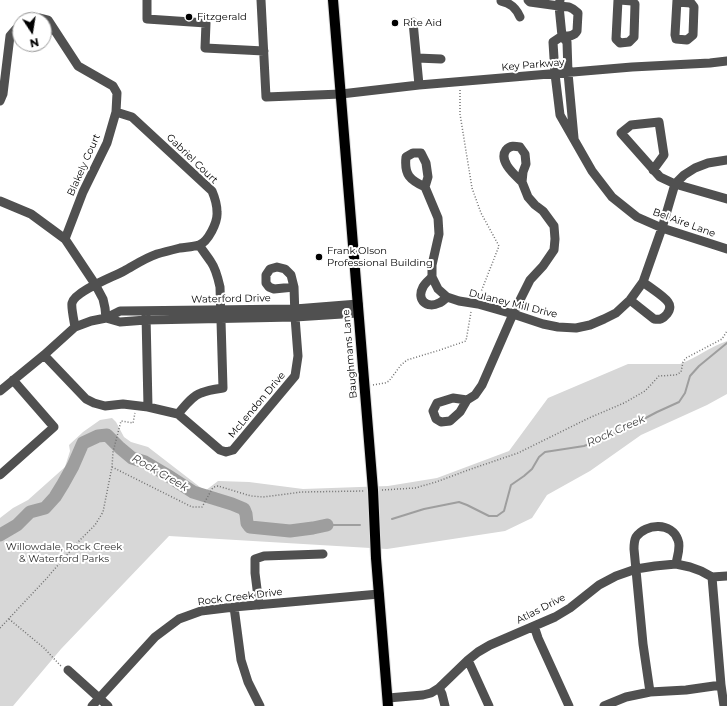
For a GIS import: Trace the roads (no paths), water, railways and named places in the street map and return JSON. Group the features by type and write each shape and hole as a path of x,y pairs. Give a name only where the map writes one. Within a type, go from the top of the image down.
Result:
{"main road":[{"name":"Baughmans Lane","path":"336,1 341,94 373,490 376,558 388,702"}],"street":[{"path":"148,0 147,19 206,23 205,48 264,51 261,0"},
{"path":"528,0 530,2 559,3 576,10 578,13 576,34 562,36"},
{"path":"510,2 517,10 520,17"},
{"name":"Bel Aire Lane","path":"559,3 562,36 567,42 574,142"},
{"path":"414,22 419,85"},
{"name":"Blakely Court","path":"52,26 78,66 113,86 117,93 116,112 107,144 83,192 65,240"},
{"path":"0,101 3,94 10,36 12,33"},
{"name":"Bel Aire Lane","path":"562,36 553,42 560,115 574,142 592,171 612,197 637,217 662,228 727,249"},
{"name":"Key Parkway","path":"264,51 266,97 341,94 419,85 632,67 704,64 727,61"},
{"path":"417,58 441,59"},
{"name":"Gabriel Court","path":"116,112 132,117 212,192 216,201 218,213 215,225 208,237 199,245"},
{"path":"653,170 664,155 659,122 631,125 621,133 653,170 660,176 675,184 727,200"},
{"path":"675,184 684,175 695,168 708,163 727,160"},
{"path":"467,400 475,395 482,386 513,314 530,280 543,266 554,250 554,226 543,211 528,197 522,182"},
{"name":"Dulaney Mill Drive","path":"447,297 459,301 478,304 542,324 558,327 576,328 590,325 604,319 616,313 630,300 643,282 662,228 675,184"},
{"path":"425,187 438,218 439,234 432,265 432,277 438,289 447,297 440,303 430,305 423,302 421,296 423,287 432,277"},
{"path":"0,201 31,214 65,240 95,284 103,299 106,318"},
{"path":"75,327 72,303 75,297 95,284 123,272 155,255 199,245 211,262 217,275 220,287 223,388 199,393 178,414"},
{"path":"630,300 654,319 662,319 670,311 668,301 643,282"},
{"path":"294,287 295,313"},
{"name":"Waterford Drive","path":"106,318 120,322 221,315 295,313 358,309"},
{"path":"146,310 148,407"},
{"name":"Waterford Drive","path":"0,391 75,327 90,321 106,318 120,311 146,310 221,315"},
{"name":"McLendon Drive","path":"44,355 86,399 105,406 123,404 148,407 178,414 220,450 226,452 233,450 295,376 298,356 295,313"},
{"path":"0,475 54,427 13,380"},
{"path":"650,692 643,644 634,549 635,539 640,533 657,526 668,528 674,532 678,539 679,546 676,564"},
{"path":"259,604 255,573 255,559 264,556 323,554"},
{"name":"Atlas Drive","path":"388,702 431,693 439,688 478,652 490,645 555,617 570,608 599,585 616,576 636,569 676,564 696,569 712,577"},
{"path":"724,706 712,577 727,576"},
{"name":"Rock Creek Drive","path":"92,706 155,637 179,619 202,611 234,607 379,594"},
{"path":"234,607 241,660 248,682 260,706"},
{"path":"534,626 569,706"},
{"path":"468,660 489,706"},
{"path":"68,670 108,706"},
{"path":"604,706 626,697 650,692 686,690 721,685"},
{"path":"439,688 445,706"}],"waterway":[{"name":"Rock Creek","path":"392,519 424,509 459,502 489,516 497,516 504,511 511,485 532,469 539,457 545,452 584,446 621,431 679,402 685,393 690,376 699,366 727,343"},
{"name":"Rock Creek","path":"0,535 17,525 30,512 45,508 55,497 63,484 83,443 98,436 107,435 132,458 145,462 193,492 244,509 247,523 250,527 290,531 327,525"},
{"name":"Rock Creek","path":"327,525 360,525"}],"place":[{"name":"Fitzgerald","path":"189,17"},
{"name":"Rite Aid","path":"395,23"},
{"name":"Frank Olson Professional Building","path":"319,257"}],"park label":[{"name":"Willowdale, Rock Creek & Waterford Parks","path":"64,552"}]}
